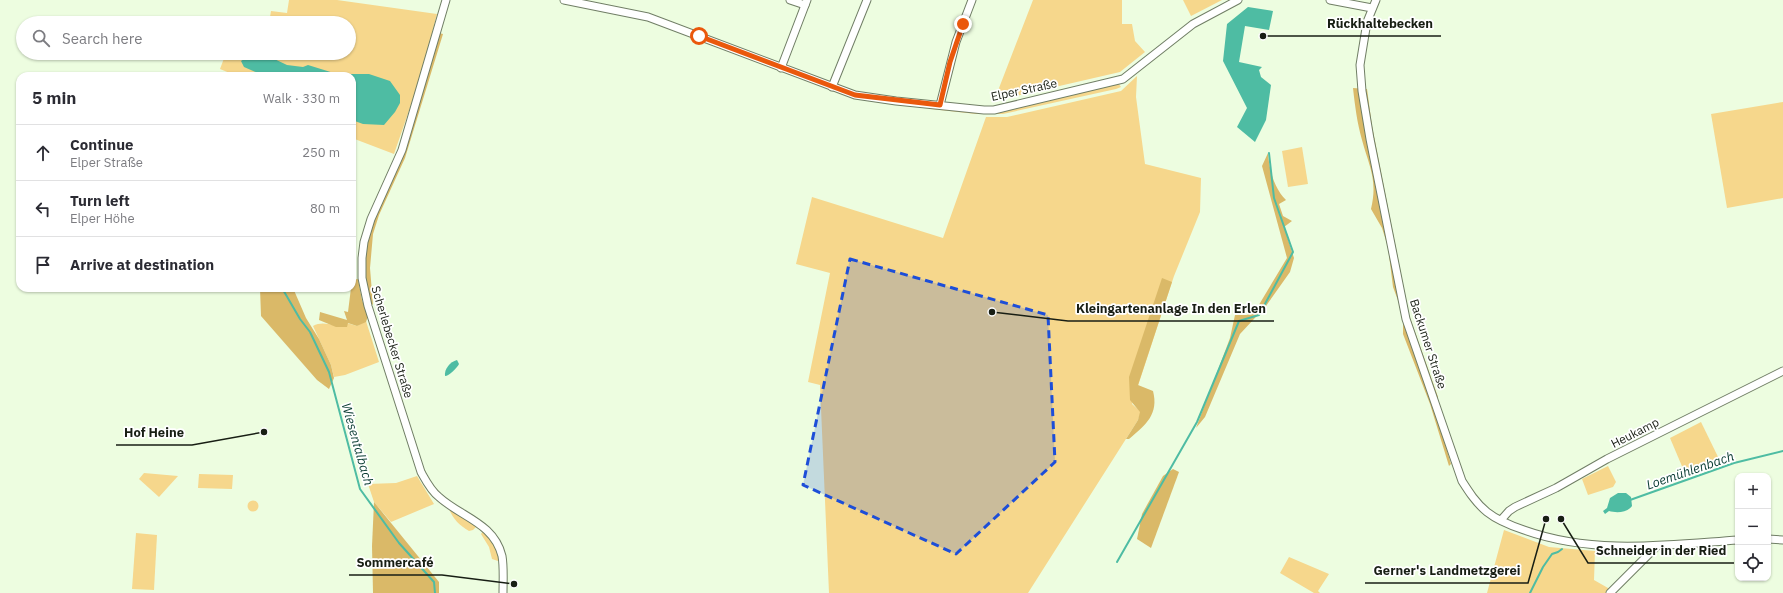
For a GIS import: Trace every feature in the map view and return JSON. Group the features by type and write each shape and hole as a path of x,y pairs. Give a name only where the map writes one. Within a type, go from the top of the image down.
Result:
{"street":[{"name":"Scherlebecker Straße","path":"446,0 402,150 367,230 362,258 362,278 368,306 421,472 430,488 437,496 478,522 494,539 502,557 503,593"},
{"name":"Elper Straße","path":"564,0 593,3 648,17 832,88 862,96 976,110 994,110 1123,78 1193,24 1238,0"},
{"path":"781,68 806,3 790,0"},
{"path":"832,88 867,0"},
{"path":"940,105 956,42 972,0"},
{"path":"1330,0 1372,8"},
{"name":"Backumer Straße","path":"1376,0 1367,22 1363,39 1360,81 1390,245 1406,318 1462,481 1472,497 1487,512 1501,520 1537,535 1562,541 1596,546 1657,546 1735,540"},
{"name":"Heukamp","path":"1501,520 1508,511 1516,506 1556,488 1607,459 1783,371"},
{"path":"1771,539 1783,540"},
{"path":"1610,593 1657,546"}],"highlighted area":[{"path":"850,259 1048,315 1055,462 956,554 803,485"}],"shaded area":[{"path":"289,0 337,0 437,14 421,76 394,154 356,140 356,72 227,72 220,69 223,60 356,60 356,16 270,16 271,11 287,13"},
{"path":"1033,0 1122,0 1122,24 1132,24 1135,41 1145,52 1120,72 994,101"},
{"path":"1183,0 1222,0 1191,16"},
{"path":"439,33 443,34 405,158 379,215 373,234 370,268 373,305 371,303 366,281 365,262 367,245 371,229 404,151"},
{"path":"1137,76 1136,97 1145,164 1201,178 1200,212 1174,276 1132,404 1141,412 1138,420 1028,593 829,593 820,385 808,382 830,273 796,264 812,197 943,238 986,117 1007,117 1121,91"},
{"path":"1118,83 1121,87 1116,89 1003,114 976,114 931,109 933,107 975,112"},
{"path":"1353,88 1367,89 1372,126 1409,315 1438,397 1434,406 1451,464 1449,466 1430,404 1403,334 1403,314 1393,287 1388,247 1382,228 1371,209 1374,190 1372,173 1359,127"},
{"path":"1783,102 1783,198 1727,208 1711,114"},
{"path":"1302,147 1308,184 1288,187 1282,151"},
{"path":"1268,153 1275,184 1286,200 1279,204 1283,216 1292,221 1284,227 1294,258 1290,272 1266,306 1240,334 1205,417 1196,428 1230,338 1235,315 1247,315 1257,308 1287,258 1262,166"},
{"path":"1162,278 1172,282 1138,385 1153,391 1153,413 1141,429 1129,439 1126,439 1138,420 1140,412 1130,400 1129,377"},
{"path":"356,279 358,279 362,300 368,316 366,322 357,326 348,323 347,327 336,327 319,320 320,312 347,320 344,311 348,312 350,292 356,292"},
{"path":"260,292 295,292 306,318 319,339 331,365 334,378 329,389 317,380 261,316"},
{"path":"366,321 379,362 345,375 334,377 331,365 313,326 317,324 325,324 347,327 347,323 357,326"},
{"path":"1701,422 1721,463 1697,471 1684,471 1670,438"},
{"path":"1608,466 1616,482 1613,487 1588,495 1582,479"},
{"path":"1173,469 1179,472 1151,548 1137,539 1142,514 1163,476"},
{"path":"144,473 178,476 159,497 139,479"},
{"path":"199,474 233,475 232,489 198,488"},
{"path":"417,476 434,504 391,522 374,502 368,484 396,483"},
{"path":"253,500 257,502 259,506 257,510 253,512 249,510 247,506 249,502"},
{"path":"374,502 439,582 439,593 373,593 372,546"},
{"path":"449,509 477,526 473,530 469,531 455,519"},
{"path":"1504,530 1549,547 1595,551 1594,580 1608,588 1612,593 1487,593"},
{"path":"483,531 496,548 498,561 492,559 489,547 481,534"},
{"path":"136,533 157,535 154,590 132,589"},
{"path":"1289,557 1329,574 1318,591 1320,593 1314,593 1280,573"}],"water":[{"path":"1248,7 1273,11 1269,30 1245,26 1239,62 1262,67 1259,70 1261,77 1271,85 1266,120 1255,142 1237,127 1247,108 1223,61 1227,24"},
{"path":"276,60 287,65 303,67 308,65 331,72 256,72 244,67 241,61"},
{"path":"356,74 369,74 390,81 400,95 400,103 395,112 384,125 363,124 356,121"},
{"path":"457,360 459,364 455,370 445,376 445,371 448,366"},
{"path":"1618,493 1626,493 1631,497 1632,506 1624,511 1609,511 1605,514 1603,511 1607,508 1610,498"}],"waterway":[{"path":"1117,562 1197,422 1239,321 1259,315 1293,252 1274,198 1269,153"},
{"name":"Wiesentalbach","path":"284,292 300,319 310,332 329,372 360,489 399,543 434,582 435,593"},
{"name":"Loemühlenbach","path":"1630,500 1734,463 1783,451"},
{"name":"Loemühlenbach","path":"1530,593 1543,567 1552,554 1562,549"}],"place":[{"name":"Rückhaltebecken","path":"1263,36"},
{"name":"Kleingartenanlage In den Erlen","path":"992,312"},
{"name":"Hof Heine","path":"264,432"},
{"name":"Gerner's Landmetzgerei","path":"1546,519"},
{"name":"Schneider in der Ried","path":"1561,519"},
{"name":"Sommercafé","path":"514,584"}],"route":[{"path":"699,36 832,88 855,95 940,105 950,62 963,24"}]}
